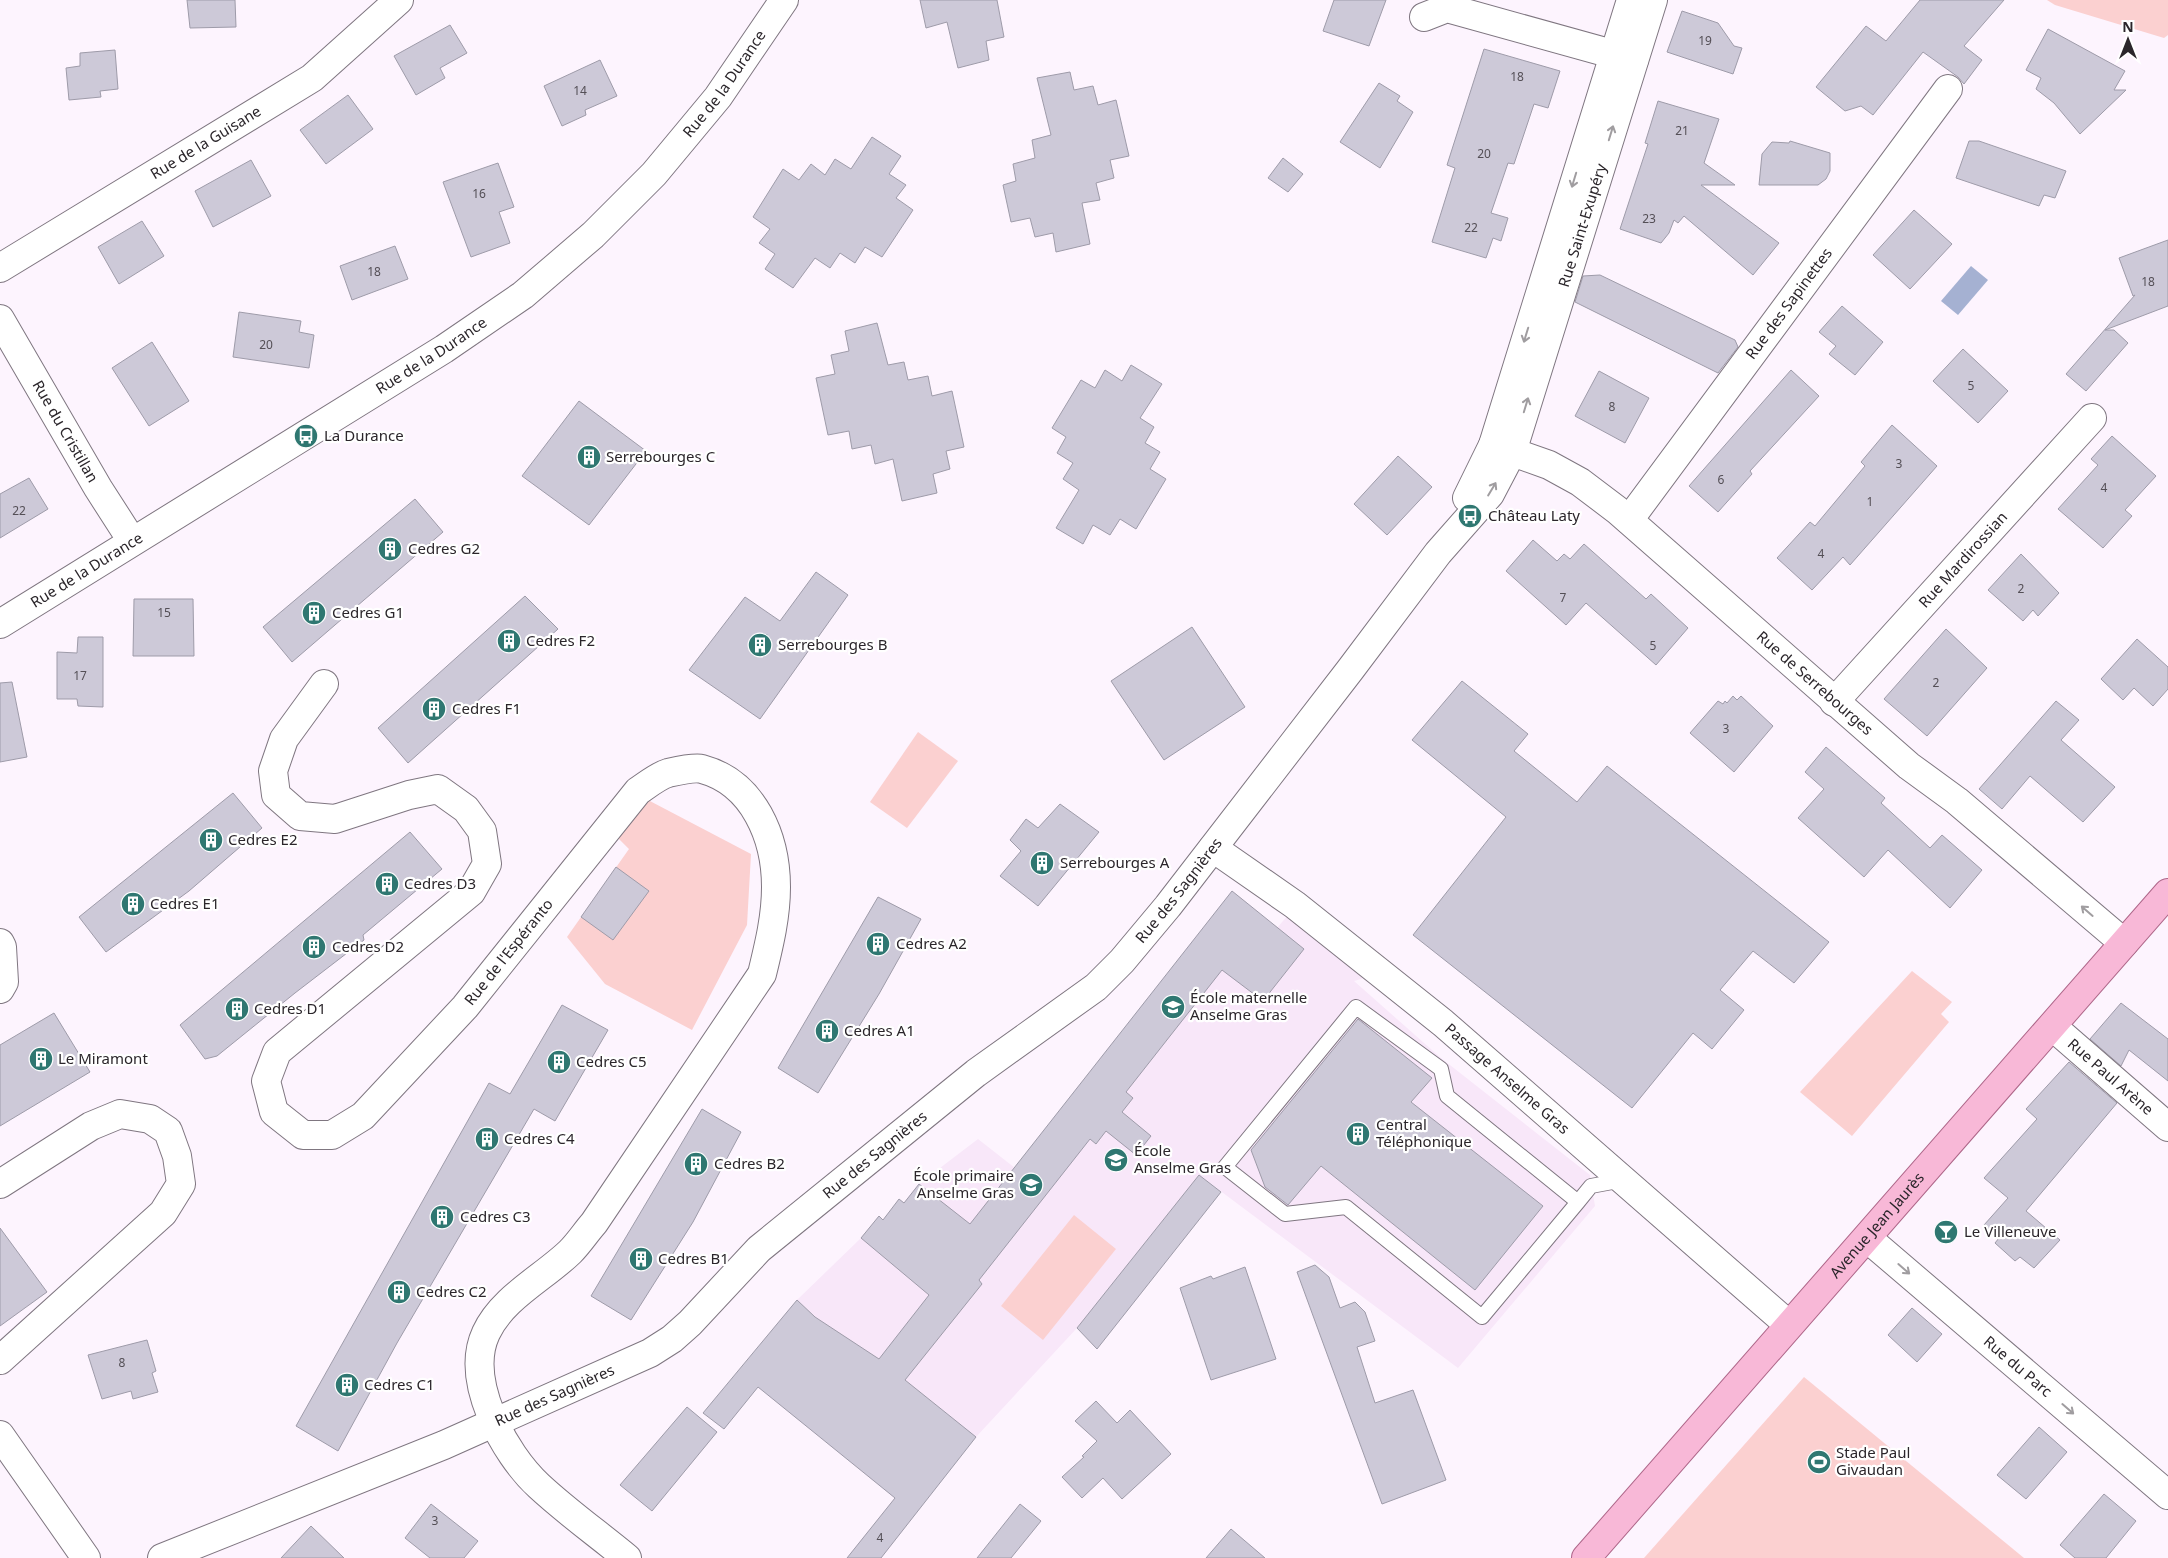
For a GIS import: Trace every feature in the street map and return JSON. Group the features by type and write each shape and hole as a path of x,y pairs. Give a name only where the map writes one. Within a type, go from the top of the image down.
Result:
{"main road":[{"name":"Avenue Jean Jaurès","path":"1586,1558 2053,1027 2168,893"}],"street":[{"name":"Rue de la Guisane","path":"0,268 312,78 399,0"},
{"name":"Rue de la Durance","path":"0,624 444,350 523,294 594,235 654,174 718,97 784,0"},
{"name":"Rue Saint-Exupéry","path":"1502,449 1624,56 1631,0"},
{"name":"Rue Saint-Exupéry","path":"1624,56 1653,0"},
{"path":"1424,17 1447,8 1624,56"},
{"name":"Rue des Sapinettes","path":"1629,520 1948,89"},
{"name":"Rue du Cristillan","path":"0,319 98,488 132,541"},
{"name":"Rue Mardirossian","path":"1834,702 2092,418"},
{"name":"Rue de Serrebourges","path":"1502,449 1549,465 1580,482 1629,520 1834,702 1909,766 1957,801 2124,943"},
{"name":"Rue des Sagnières","path":"162,1558 496,1423 607,1374 650,1353 672,1338 690,1323 759,1249 976,1073 1096,987 1122,961 1213,848 1438,552 1490,494 1502,449"},
{"name":"Rue de l'Espéranto","path":"324,684 284,739 273,771 276,795 300,816 334,819 409,795 438,788 466,810 482,831 487,864 471,892 277,1052 266,1080 274,1112 303,1136 332,1136 363,1116 465,1007 638,791 666,773 701,769 736,785 755,808 770,840 776,886 774,928 762,974 594,1223 570,1252 515,1298 486,1333 480,1355 479,1375 486,1401 496,1423"},
{"name":"Passage Anselme Gras","path":"1213,848 1295,905 1413,999 1789,1325"},
{"path":"0,942 4,982 0,989"},
{"name":"Rue Paul Arène","path":"2053,1027 2168,1127"},
{"path":"0,1184 91,1126 120,1114 150,1119 168,1131 177,1156 181,1184 163,1213 0,1360"},
{"name":"Rue du Parc","path":"1867,1238 2168,1495"},
{"path":"496,1423 510,1452 537,1485 627,1558"},
{"path":"0,1435 86,1558"}],"lane":[{"path":"1578,1202 1447,1096 1441,1069 1356,1007 1225,1167 1285,1214 1346,1207 1482,1316 1592,1186 1622,1180"}],"shaded area":[{"path":"2047,0 2168,0 2168,35 2164,38 2055,5"},
{"path":"918,732 958,761 907,828 870,802"},
{"path":"648,800 751,854 747,925 692,1030 605,984 567,937 629,849 618,838"},
{"path":"1232,891 1277,928 1289,914 1368,973 1361,979 1354,981 1441,1058 1590,1175 1595,1206 1458,1368 1199,1175 1077,1328 976,1437 879,1359 815,1317 797,1300 861,1238 879,1216 883,1220 899,1199 904,1203 919,1184 978,1139 1015,1168"},
{"path":"1912,971 1952,1002 1941,1014 1949,1022 1852,1136 1800,1092"},
{"path":"1074,1215 1116,1249 1043,1340 1001,1306"},
{"name":"Stade Paul Givaudan","path":"1804,1377 2024,1558 1644,1558"}],"water":[{"path":"1971,266 1988,280 1958,315 1941,301"}],"building":[{"path":"187,0 235,0 236,27 190,28"},
{"path":"920,0 997,0 1004,37 986,41 989,60 958,68 947,22 926,28"},
{"path":"1334,0 1386,0 1369,46 1323,31"},
{"path":"1920,0 2004,0 1964,46 1982,60 1964,84 1958,77 1923,52 1873,115 1861,106 1845,111 1816,87 1866,26 1886,41"},
{"path":"1682,11 1718,23 1734,46 1742,48 1733,74 1667,52"},
{"path":"450,25 467,53 440,68 445,78 416,95 394,56"},
{"path":"2048,29 2125,71 2114,90 2126,90 2080,134 2054,103 2036,89 2041,78 2026,70"},
{"path":"1484,49 1560,71 1548,108 1534,104 1514,164 1508,163 1491,213 1508,218 1501,241 1493,238 1486,258 1432,242 1455,168 1447,165"},
{"path":"115,50 118,89 100,91 101,97 69,100 66,68 80,66 80,53"},
{"path":"600,60 617,96 585,110 586,115 562,126 544,86"},
{"path":"1070,72 1074,90 1093,86 1098,105 1116,100 1129,156 1110,160 1114,178 1096,183 1100,200 1082,203 1090,244 1056,252 1053,233 1035,237 1030,218 1011,222 1003,185 1016,181 1013,164 1035,158 1032,140 1051,135 1037,78"},
{"path":"1379,83 1400,96 1397,101 1413,112 1380,168 1340,142"},
{"path":"348,95 373,129 326,164 300,130"},
{"path":"1658,101 1719,119 1704,163 1735,185 1701,185 1779,243 1753,275 1684,216 1678,223 1674,220 1669,233 1661,243 1620,229 1648,144 1645,143"},
{"path":"872,137 901,156 889,174 906,185 896,198 913,210 882,257 865,247 855,263 840,253 830,268 815,258 793,288 765,269 775,254 759,243 770,229 753,217 783,169 799,180 811,164 825,175 835,159 851,169"},
{"path":"1790,141 1830,153 1830,171 1826,179 1818,185 1759,185 1762,154 1772,142 1789,143"},
{"path":"1969,141 1979,141 2066,171 2055,198 2044,195 2039,206 1956,178"},
{"path":"1283,158 1303,174 1288,192 1268,178"},
{"path":"251,160 271,196 213,227 195,191"},
{"path":"498,163 514,207 499,212 510,243 471,257 443,182"},
{"path":"1914,210 1952,244 1910,289 1873,255"},
{"path":"142,221 164,256 119,284 98,247"},
{"path":"2168,240 2168,306 2105,330 2114,330 2128,343 2086,391 2066,374 2135,295 2133,296 2119,258"},
{"path":"395,246 408,279 352,300 340,266"},
{"path":"1600,275 1735,340 1738,347 1718,373 1575,302 1583,276"},
{"path":"1842,306 1883,342 1855,375 1829,354 1836,346 1819,332"},
{"path":"239,312 301,321 299,332 314,335 309,368 233,357"},
{"path":"877,323 888,365 904,362 908,380 928,376 932,396 952,391 964,447 946,451 950,469 933,474 937,493 902,501 893,459 875,464 871,445 852,449 849,431 828,435 816,378 835,374 831,355 849,351 845,331"},
{"path":"152,342 189,401 149,426 112,368"},
{"path":"1963,349 2008,391 1978,423 1933,381"},
{"path":"1131,365 1162,384 1140,418 1154,427 1145,443 1160,452 1150,469 1166,479 1136,529 1120,519 1110,535 1093,525 1083,544 1056,528 1079,490 1063,479 1073,463 1057,453 1066,437 1052,428 1081,380 1095,388 1105,370 1122,381"},
{"path":"1791,370 1819,396 1750,471 1752,474 1718,512 1689,486"},
{"path":"1599,371 1649,398 1625,443 1575,416"},
{"name":"Serrebourges C","path":"579,401 646,451 589,525 522,476"},
{"path":"1892,425 1937,466 1850,565 1843,557 1812,590 1777,558 1810,522 1815,526 1865,466 1861,462"},
{"path":"2112,436 2156,476 2125,510 2132,516 2103,548 2058,509 2098,465 2091,459"},
{"path":"1398,456 1432,487 1387,535 1354,504"},
{"path":"29,478 48,509 0,538 0,494"},
{"path":"415,499 443,532 292,662 263,627"},
{"path":"1533,540 1557,561 1564,554 1570,559 1584,544 1646,599 1651,594 1688,628 1656,665 1586,603 1566,625 1506,571"},
{"path":"2021,554 2059,593 2038,616 2033,610 2023,621 1988,590"},
{"name":"Serrebourges B","path":"816,572 848,595 760,719 689,670 745,597 780,621"},
{"path":"525,596 558,629 408,763 378,728"},
{"path":"134,599 193,599 194,656 133,656"},
{"path":"1192,627 1245,707 1164,760 1111,681"},
{"path":"1946,629 1987,668 1927,736 1884,699"},
{"path":"78,637 103,637 103,707 78,706 77,699 57,699 57,652 77,653"},
{"path":"2137,639 2168,667 2168,689 2153,706 2134,688 2123,700 2101,679"},
{"path":"1462,681 1528,734 1514,751 1577,802 1607,766 1829,942 1794,983 1753,951 1720,990 1744,1010 1712,1049 1693,1033 1632,1108 1413,935 1506,817 1412,740"},
{"path":"12,682 27,757 0,762 0,683"},
{"path":"1733,696 1737,700 1741,696 1773,726 1734,772 1690,733 1718,701 1723,704 1725,701 1727,703"},
{"path":"2056,701 2079,720 2061,740 2115,787 2083,822 2030,776 2002,809 1979,789"},
{"path":"1826,747 1885,798 1881,803 1930,848 1942,835 1982,870 1950,908 1888,850 1864,877 1798,818 1824,789 1805,772"},
{"path":"233,793 262,828 189,891 106,952 79,917"},
{"name":"Serrebourges A","path":"1060,804 1099,832 1038,906 1000,876 1021,851 1010,840 1026,819 1038,828"},
{"path":"410,832 442,869 363,935 364,940 217,1056 205,1059 180,1025"},
{"path":"616,867 649,891 613,940 581,917"},
{"path":"1232,891 1304,949 1263,1001 1222,970 1126,1092 1133,1098 1122,1112 1151,1136 1136,1155 1106,1131 1096,1144 1090,1139 979,1280 982,1284 905,1380 976,1437 881,1558 847,1558 895,1498 758,1387 724,1429 703,1413 797,1300 815,1317 879,1359 929,1295 861,1238 879,1216 883,1220 899,1199 904,1203 919,1184 970,1224"},
{"path":"878,897 921,919 879,994 818,1093 778,1068"},
{"path":"2121,1003 2168,1039 2168,1081 2129,1050 2121,1066 2090,1039"},
{"path":"562,1005 608,1030 555,1121 534,1109 397,1343 338,1451 296,1426 489,1083 510,1094"},
{"name":"Le Miramont","path":"54,1013 90,1072 0,1126 0,1045"},
{"name":"Central Téléphonique","path":"1358,1019 1432,1078 1411,1102 1543,1206 1475,1290 1321,1166 1288,1205 1265,1187 1251,1150"},
{"path":"2069,1062 2117,1103 2026,1211 2060,1240 2034,1268 2020,1257 2015,1261 1995,1243 1999,1238 1984,1225 2008,1198 1984,1178 2037,1119 2026,1109"},
{"path":"702,1109 741,1132 693,1222 631,1320 591,1296"},
{"path":"1199,1175 1221,1192 1097,1349 1077,1328"},
{"path":"0,1228 47,1292 0,1326"},
{"path":"1315,1265 1329,1277 1340,1308 1355,1302 1365,1312 1375,1341 1357,1347 1375,1403 1413,1390 1446,1480 1382,1504 1297,1272"},
{"path":"1245,1267 1276,1359 1211,1380 1180,1288 1211,1276 1213,1279"},
{"path":"1912,1308 1942,1334 1917,1362 1888,1335"},
{"path":"147,1340 156,1371 152,1373 158,1392 133,1399 131,1391 102,1399 88,1355"},
{"path":"1096,1401 1117,1423 1130,1410 1171,1454 1122,1499 1103,1478 1082,1498 1062,1477 1084,1457 1082,1456 1097,1441 1075,1421"},
{"path":"687,1407 717,1432 652,1511 620,1485"},
{"path":"2039,1427 2067,1452 2026,1499 1997,1475"},
{"path":"2104,1494 2136,1521 2106,1558 2075,1558 2060,1545"},
{"path":"431,1504 478,1541 464,1558 430,1558 405,1538"},
{"path":"1020,1504 1041,1521 1011,1558 977,1558"},
{"path":"311,1526 344,1558 281,1558"},
{"path":"1231,1529 1265,1558 1206,1558"}],"place":[{"name":"La Durance","path":"306,436"},
{"name":"Serrebourges C","path":"589,457"},
{"name":"Château Laty","path":"1470,516"},
{"name":"Cedres G2","path":"390,549"},
{"name":"Cedres G1","path":"314,613"},
{"name":"Cedres F2","path":"509,641"},
{"name":"Serrebourges B","path":"760,645"},
{"name":"Cedres F1","path":"434,709"},
{"name":"Cedres E2","path":"211,840"},
{"name":"Serrebourges A","path":"1042,863"},
{"name":"Cedres D3","path":"387,884"},
{"name":"Cedres E1","path":"133,904"},
{"name":"Cedres A2","path":"878,944"},
{"name":"Cedres D2","path":"314,947"},
{"name":"École maternelle Anselme Gras","path":"1173,1007"},
{"name":"Cedres D1","path":"237,1009"},
{"name":"Cedres A1","path":"827,1031"},
{"name":"Le Miramont","path":"41,1059"},
{"name":"Cedres C5","path":"559,1062"},
{"name":"Central Téléphonique","path":"1358,1134"},
{"name":"Cedres C4","path":"487,1139"},
{"name":"École Anselme Gras","path":"1116,1160"},
{"name":"Cedres B2","path":"696,1164"},
{"name":"École primaire Anselme Gras","path":"1031,1185"},
{"name":"Cedres C3","path":"442,1217"},
{"name":"Le Villeneuve","path":"1946,1232"},
{"name":"Cedres B1","path":"641,1259"},
{"name":"Cedres C2","path":"399,1292"},
{"name":"Cedres C1","path":"347,1385"},
{"name":"Stade Paul Givaudan","path":"1819,1462"}]}
